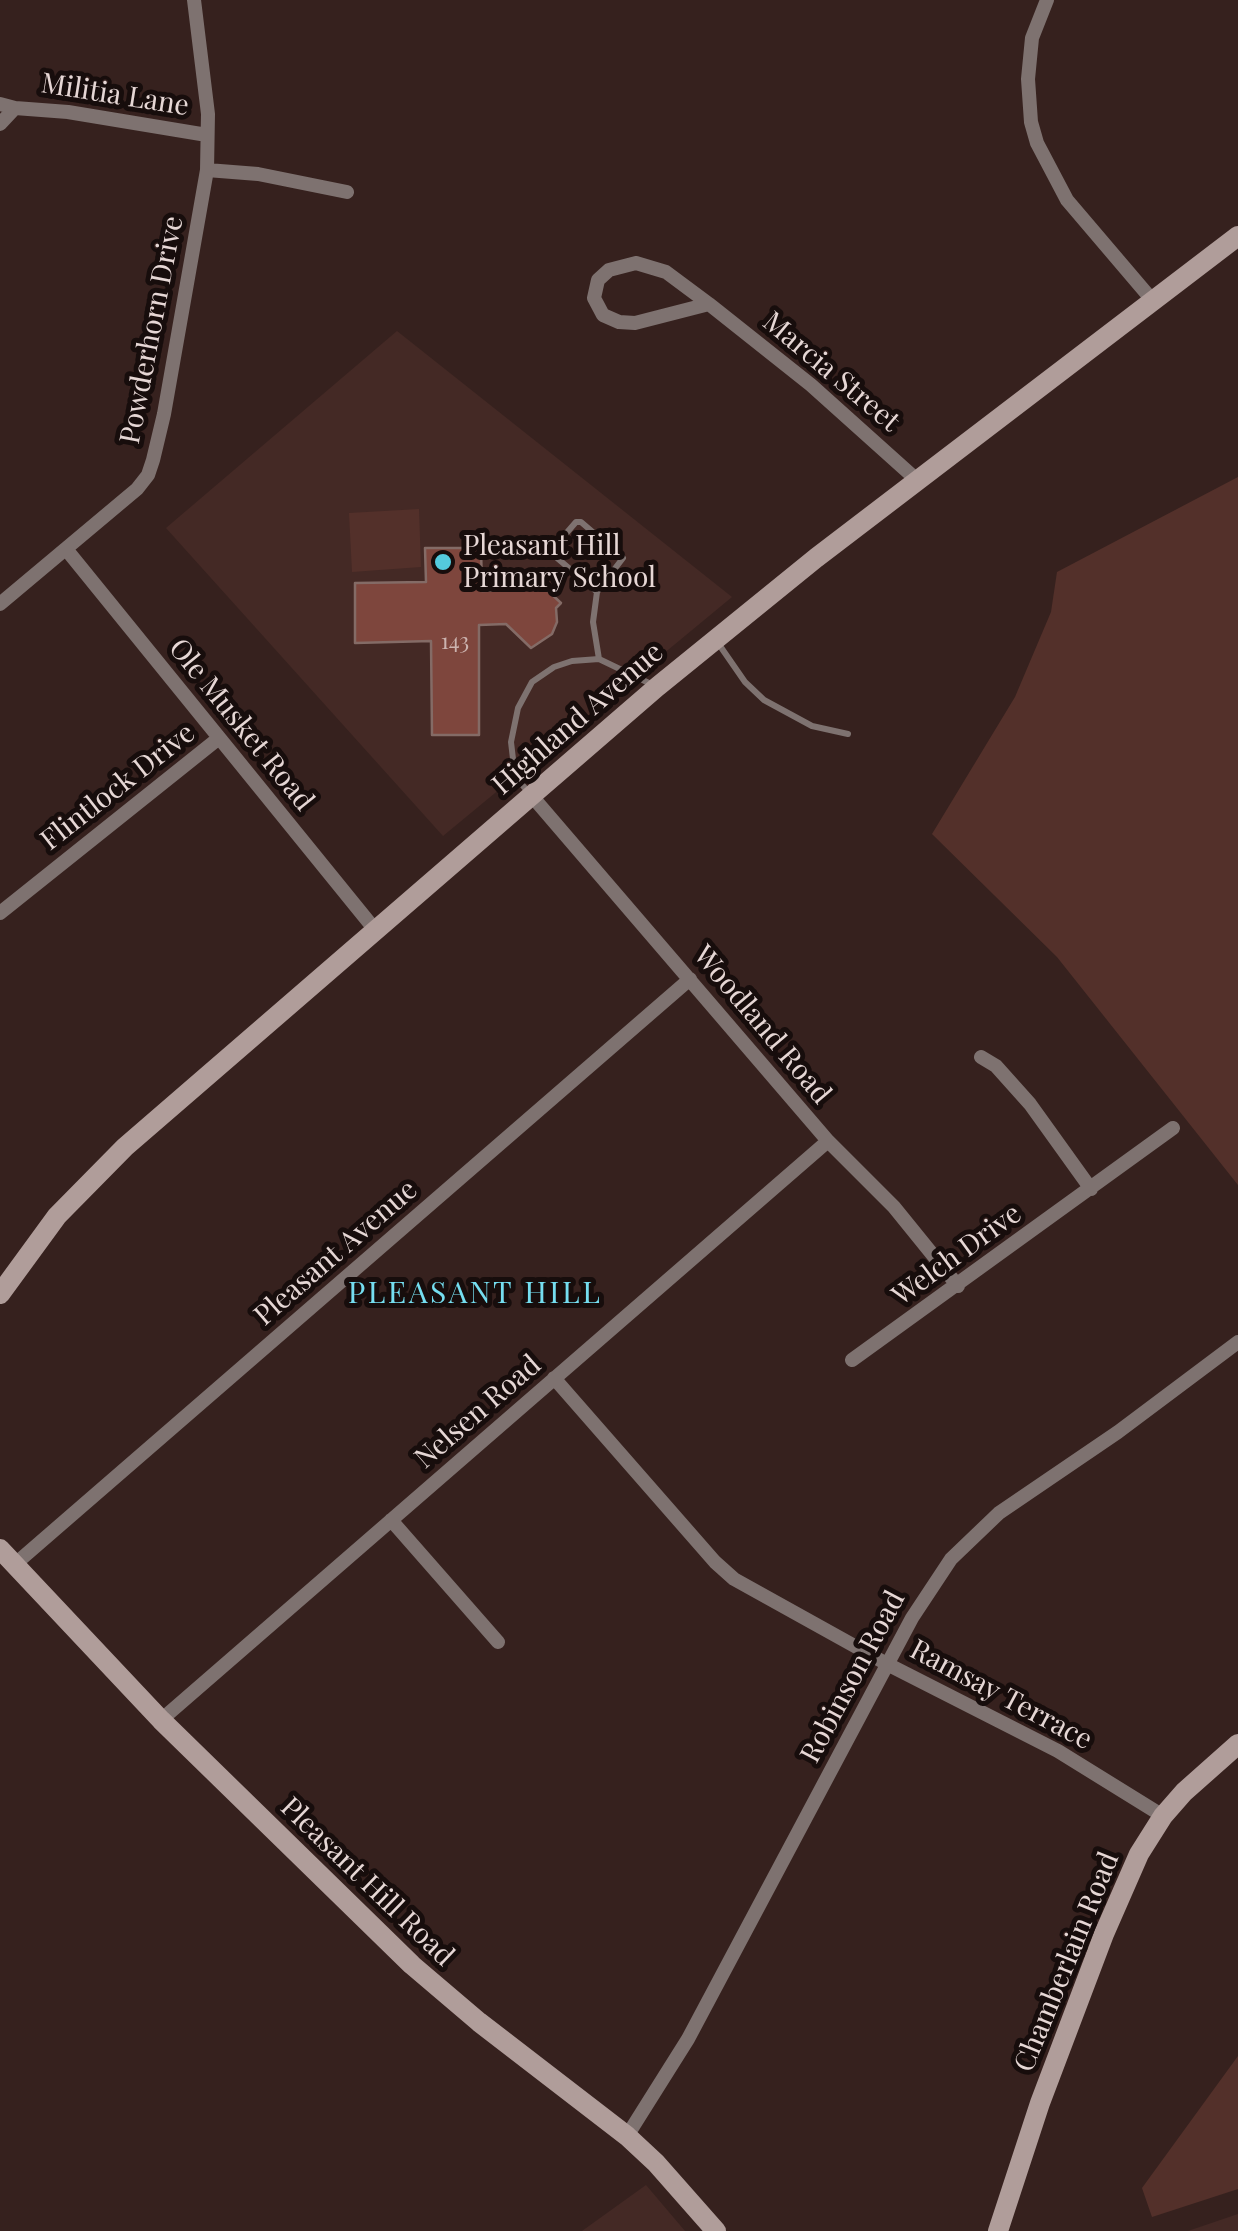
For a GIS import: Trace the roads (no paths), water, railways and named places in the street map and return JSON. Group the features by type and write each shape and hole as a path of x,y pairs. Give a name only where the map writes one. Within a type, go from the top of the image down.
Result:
{"street":[{"name":"Powderhorn Drive","path":"0,604 137,489 148,475 164,414 207,170 208,114 194,0"},
{"path":"1047,0 1032,38 1028,79 1037,143 1067,200 1152,301"},
{"name":"Militia Lane","path":"0,124 8,106 207,135"},
{"path":"207,170 258,174 347,192"},
{"name":"Highland Avenue","path":"0,1294 38,1239 84,1186 530,795 715,638 1238,236"},
{"name":"Marcia Street","path":"709,304 634,323 619,322 603,314 594,298 598,280 609,270 636,263 666,272 709,304 811,385 918,480"},
{"name":"Ole Musket Road","path":"66,549 376,931"},
{"name":"Flintlock Drive","path":"0,913 219,738"},
{"name":"Woodland Road","path":"530,795 828,1142 870,1180 958,1286"},
{"name":"Pleasant Avenue","path":"7,1557 690,978"},
{"path":"982,1057 996,1066 1030,1104 1091,1188"},
{"name":"Welch Drive","path":"852,1360 1173,1128"},
{"name":"Nelsen Road","path":"161,1720 828,1142"},
{"name":"Robinson Road","path":"627,2136 688,2039 931,1587 974,1535 1238,1342"},
{"name":"Ramsay Terrace","path":"554,1378 722,1569 767,1600 1058,1751 1163,1816"},
{"path":"391,1520 498,1642"},
{"name":"Pleasant Hill Road","path":"7,1557 161,1720 430,1982 627,2136 716,2231"},
{"name":"Chamberlain Road","path":"998,2231 1034,2120 1104,1934 1140,1854 1163,1816 1238,1744"}],"lane":[{"path":"597,592 550,552 576,522 581,522 622,558 622,564 597,592 593,622 599,659"},
{"path":"715,638 745,682 764,700 812,726 848,734"},
{"path":"530,795 515,776 511,753 518,708 527,688 554,666 599,659 657,687"}],"place":[{"name":"Pleasant Hill Primary School","path":"443,562"}],"district":[{"name":"PLEASANT HILL","path":"475,1294"}]}
